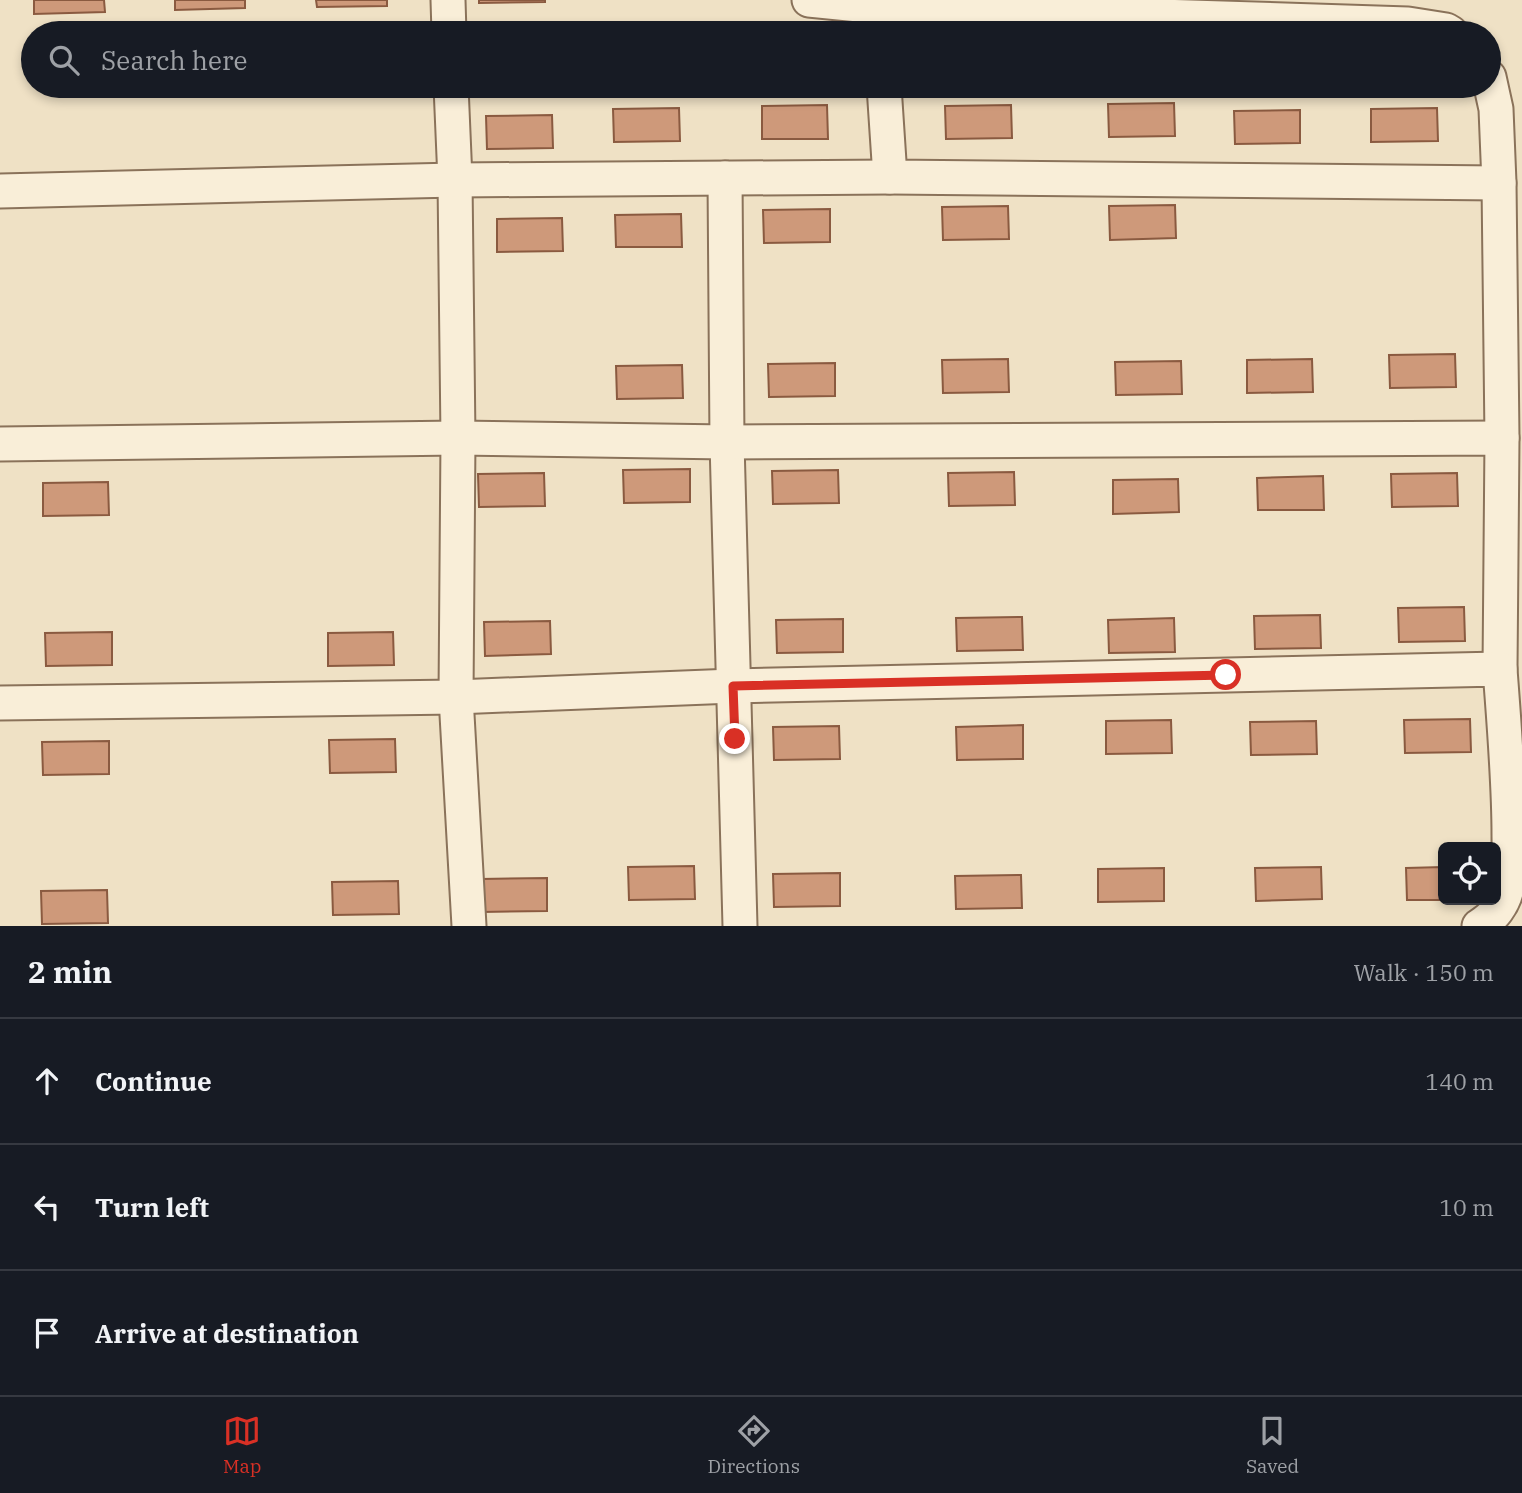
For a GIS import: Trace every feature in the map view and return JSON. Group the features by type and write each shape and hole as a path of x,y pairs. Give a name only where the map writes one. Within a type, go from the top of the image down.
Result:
{"street":[{"path":"448,0 449,21"},
{"path":"809,0 880,20 1012,21"},
{"path":"452,98 458,438 456,697 469,926"},
{"path":"885,98 890,177"},
{"path":"1479,926 1491,919 1500,905 1507,890 1509,871 1509,803 1500,668 1502,438 1499,183 1494,98"},
{"path":"0,191 455,180 890,177 1499,183"},
{"path":"725,178 727,442 740,926"},
{"path":"0,444 458,438 727,442 1502,438"},
{"path":"0,704 456,697 733,686 1500,668"}],"building":[{"path":"34,0 104,0 105,12 34,14"},
{"path":"175,0 245,0 245,8 175,10"},
{"path":"316,0 387,0 387,6 317,7"},
{"path":"479,0 545,0 545,2 479,3"},
{"path":"1174,103 1175,136 1109,137 1108,104"},
{"path":"827,105 828,139 762,139 762,106"},
{"path":"1011,105 1012,138 946,139 945,106"},
{"path":"679,108 680,141 614,142 613,109"},
{"path":"1437,108 1438,141 1371,142 1371,109"},
{"path":"1300,110 1300,143 1235,144 1234,111"},
{"path":"552,115 553,148 487,149 486,116"},
{"path":"1175,205 1176,238 1110,240 1109,206"},
{"path":"1008,206 1009,239 943,240 942,207"},
{"path":"830,209 830,242 764,243 763,210"},
{"path":"681,214 682,247 616,247 615,215"},
{"path":"562,218 563,251 497,252 497,219"},
{"path":"1455,354 1456,387 1390,388 1389,355"},
{"path":"1008,359 1009,392 943,393 942,360"},
{"path":"1312,359 1313,392 1247,393 1247,360"},
{"path":"1181,361 1182,394 1116,395 1115,362"},
{"path":"835,363 835,396 769,397 768,364"},
{"path":"682,365 683,398 617,399 616,366"},
{"path":"690,469 690,502 624,503 623,470"},
{"path":"838,470 839,503 773,504 772,471"},
{"path":"1014,472 1015,505 949,506 948,473"},
{"path":"544,473 545,506 479,507 478,474"},
{"path":"1457,473 1458,506 1392,507 1391,474"},
{"path":"1323,476 1324,510 1258,510 1257,478"},
{"path":"1178,479 1179,512 1113,514 1113,480"},
{"path":"108,482 109,515 43,516 43,483"},
{"path":"1464,607 1465,641 1399,642 1398,608"},
{"path":"1320,615 1321,648 1255,649 1254,616"},
{"path":"1022,617 1023,650 957,651 956,618"},
{"path":"1174,618 1175,652 1109,653 1108,620"},
{"path":"843,619 843,652 777,653 776,620"},
{"path":"550,621 551,654 485,656 484,622"},
{"path":"112,632 112,665 46,666 45,633"},
{"path":"393,632 394,665 328,666 328,633"},
{"path":"1470,719 1471,752 1405,753 1404,720"},
{"path":"1171,720 1172,753 1106,754 1106,721"},
{"path":"1316,721 1317,754 1251,755 1250,722"},
{"path":"1023,725 1023,759 957,760 956,727"},
{"path":"839,726 840,759 774,760 773,727"},
{"path":"395,739 396,772 330,773 329,740"},
{"path":"109,741 109,774 43,775 42,742"},
{"path":"694,866 695,899 629,900 628,867"},
{"path":"1321,867 1322,899 1256,901 1255,868"},
{"path":"1438,867 1438,900 1407,900 1406,868"},
{"path":"1164,868 1164,901 1098,902 1098,869"},
{"path":"840,873 840,906 774,907 773,874"},
{"path":"1021,875 1022,908 956,909 955,876"},
{"path":"547,878 547,911 482,912 481,879"},
{"path":"398,881 399,914 333,915 332,882"},
{"path":"107,890 108,923 42,924 41,891"}],"route":[{"path":"735,739 733,686 1226,675"}]}
